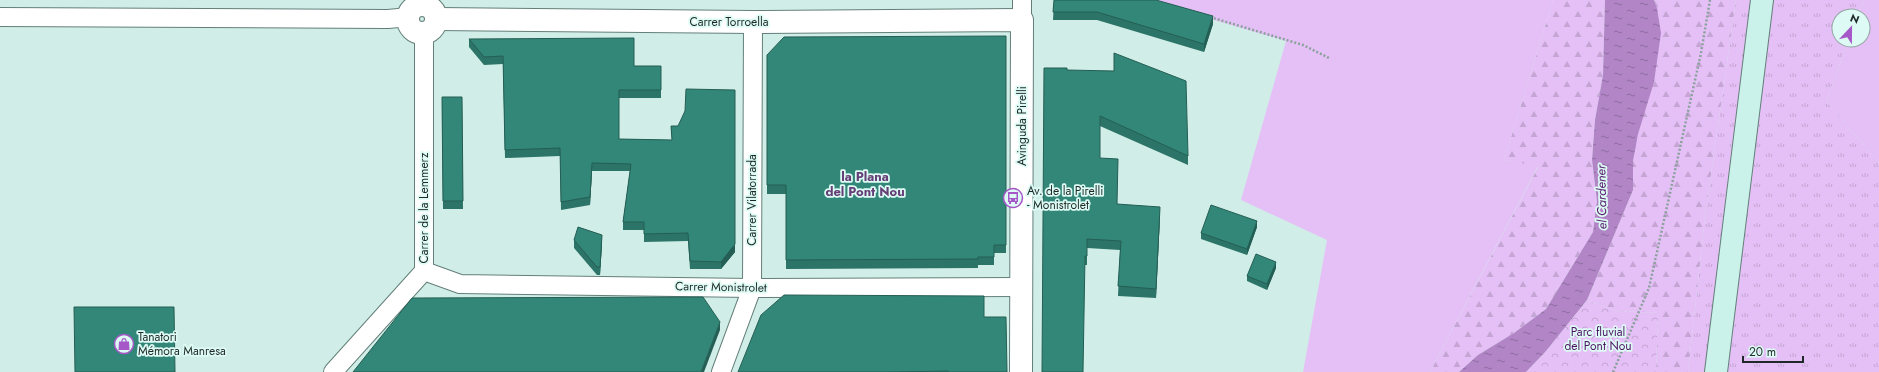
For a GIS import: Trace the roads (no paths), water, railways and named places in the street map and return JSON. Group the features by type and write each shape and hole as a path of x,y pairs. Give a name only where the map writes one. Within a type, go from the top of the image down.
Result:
{"main road":[{"path":"1716,372 1762,0"}],"street":[{"name":"Carrer Torroella","path":"422,15 753,22 1022,10"},
{"name":"Avinguda Pirelli","path":"1021,372 1022,10"},
{"path":"0,17 380,19 422,15"},
{"name":"Carrer de la Lemmerz","path":"333,372 424,271 422,15"},
{"name":"Carrer Vilatorrada","path":"721,372 752,288 753,22"},
{"name":"Carrer Monistrolet","path":"424,271 460,284 752,288 1021,286"}],"water":[{"name":"el Cardener","path":"1605,0 1654,0 1657,8 1661,33 1654,82 1638,134 1633,161 1633,190 1587,300 1546,351 1526,372 1459,372 1478,355 1514,333 1546,309 1593,232 1597,201 1592,160 1595,120 1603,75"}],"place":[{"name":"Av. de la Pirelli - Monistrolet","path":"1013,198"},
{"name":"Tanatori Mémora Manresa","path":"124,344"}],"district":[{"name":"la Plana del Pont Nou","path":"865,184"}],"park label":[{"name":"Parc fluvial del Pont Nou","path":"1598,339"}]}
